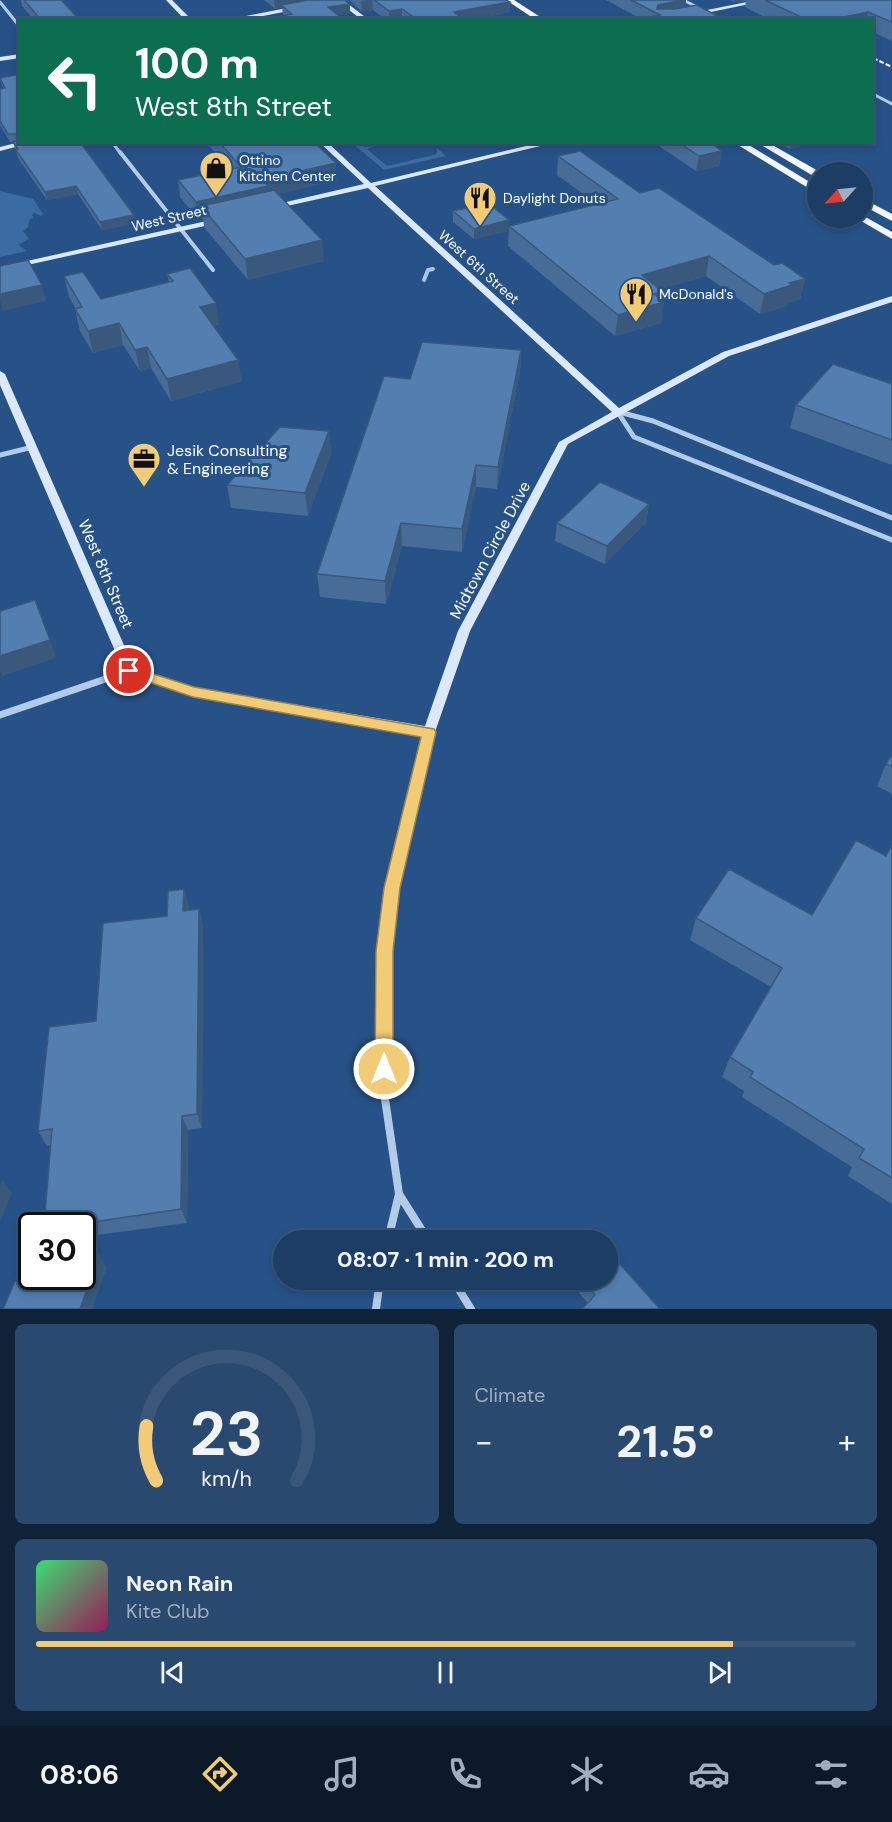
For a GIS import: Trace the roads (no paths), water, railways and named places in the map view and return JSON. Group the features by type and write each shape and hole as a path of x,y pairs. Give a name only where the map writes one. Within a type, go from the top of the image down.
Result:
{"main road":[{"path":"509,0 539,18"},
{"path":"740,144 807,184"},
{"path":"764,144 807,169"},
{"path":"873,207 892,218"},
{"path":"873,225 892,236"}],"street":[{"path":"169,0 187,18"},
{"path":"328,3 340,0 363,18"},
{"path":"683,0 717,17"},
{"path":"670,18 766,0"},
{"path":"0,2 18,24"},
{"path":"241,18 300,7"},
{"path":"0,59 18,56"},
{"path":"874,95 892,104"},
{"path":"0,149 23,144"},
{"path":"113,144 213,270"},
{"name":"West 6th Street","path":"324,144 617,411"},
{"path":"261,211 545,144"},
{"name":"West Street","path":"0,269 226,219"},
{"name":"Midtown Circle Drive","path":"429,732 464,632 564,442 617,411 726,354 892,299"},
{"name":"West 8th Street","path":"0,374 129,671"},
{"path":"617,411 653,421 892,518"},
{"path":"617,411 634,437 892,540"},
{"path":"0,455 33,447"},
{"path":"0,715 129,671 193,692 429,732 392,888 384,951 384,1092 399,1194 390,1230"},
{"path":"399,1194 422,1230"},
{"path":"376,1309 379,1290"},
{"path":"459,1290 471,1309"}],"waterway":[{"path":"424,280 428,270 433,269"}],"railway":[{"path":"874,58 892,67"}],"place":[{"name":"Ottino Kitchen Center","path":"216,197"},
{"name":"Daylight Donuts","path":"480,227"},
{"name":"McDonald's","path":"636,323"},
{"name":"Jesik Consulting & Engineering","path":"144,488"}]}
